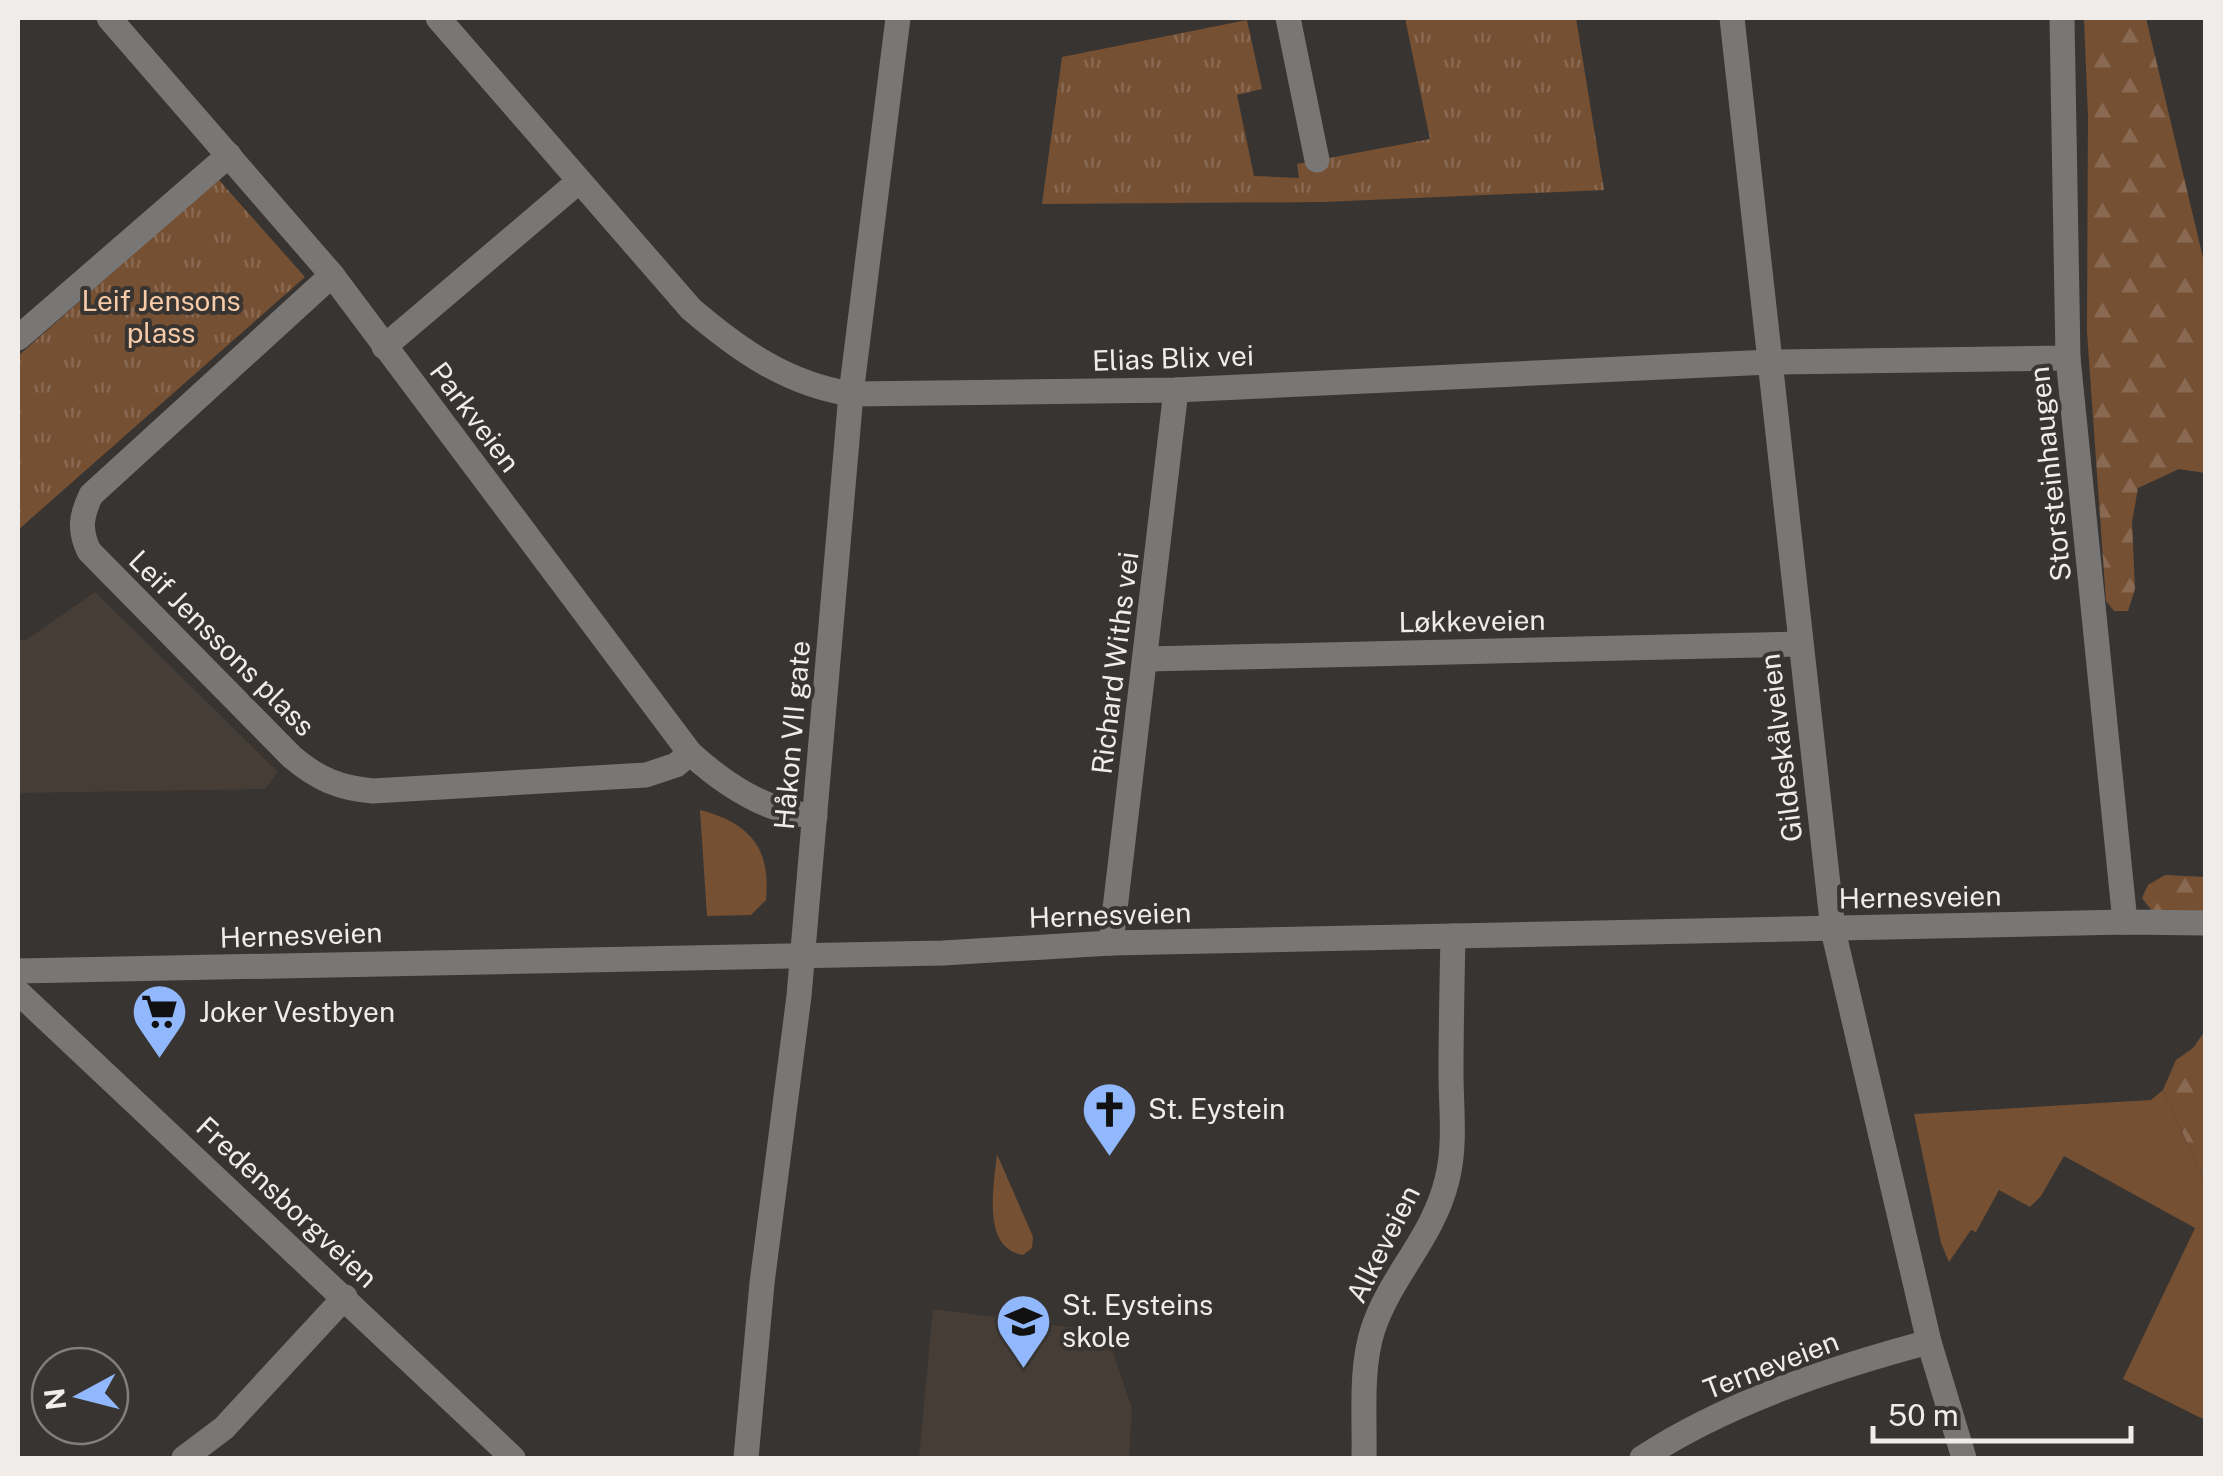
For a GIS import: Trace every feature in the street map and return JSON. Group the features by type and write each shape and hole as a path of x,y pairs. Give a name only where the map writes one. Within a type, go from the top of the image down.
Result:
{"street":[{"name":"Parkveien","path":"108,18 332,275 690,753 717,777 787,814 815,816"},
{"name":"Elias Blix vei","path":"438,18 691,309 724,337 781,374 807,385 851,394 1176,390 1770,362 2068,358"},
{"name":"Håkon VII gate","path":"746,1458 762,1284 799,996 851,394 898,18"},
{"path":"1288,18 1316,160"},
{"name":"Gildeskålveien","path":"1732,18 1833,930 1928,1342 1964,1458"},
{"name":"Storsteinhaugen","path":"2062,18 2068,358 2125,922"},
{"path":"18,338 228,154"},
{"path":"384,347 578,182"},
{"name":"Leif Jenssons plass","path":"332,275 91,495 83,512 81,533 90,551 292,757 325,782 372,791 646,775 676,764 690,753"},
{"name":"Richard Withs vei","path":"1111,943 1176,390"},
{"name":"Løkkeveien","path":"1147,659 1799,644"},
{"name":"Hernesveien","path":"18,971 943,954 1111,943 2206,923"},
{"name":"Alkeveien","path":"1364,1458 1366,1372 1372,1330 1435,1220 1448,1177 1454,1136 1453,936"},
{"name":"Fredensborgveien","path":"18,992 512,1458"},
{"path":"184,1458 224,1428 344,1297"},
{"name":"Terneveien","path":"1642,1458 1676,1436 1764,1397 1928,1342"}],"shaded area":[{"path":"95,592 278,772 265,789 18,793 18,640 26,640"},
{"name":"St. Eysteins skole","path":"933,1309 1106,1332 1132,1408 1129,1458 919,1458"}],"green space":[{"path":"1405,18 1576,18 1604,190 1323,202 1042,204 1062,57 1247,20 1262,89 1237,95 1254,176 1299,178 1297,164 1430,139"},
{"path":"2084,18 2146,18 2205,266 2205,473 2179,469 2138,488 2132,522 2135,589 2128,611 2114,611 2106,601 2087,332 2088,116"},
{"name":"Leif Jensons plass","path":"218,179 305,277 18,530 18,356"},
{"path":"700,810 744,830 760,852 767,882 766,900 751,915 707,916"},
{"path":"2165,875 2205,877 2205,914 2153,912 2142,898 2148,885"},
{"path":"2205,1031 2205,1182 2163,1090 2176,1060 2193,1048"},
{"path":"2163,1090 2205,1182 2205,1420 2123,1379 2195,1228 2064,1156 2041,1196 2030,1207 1999,1190 1976,1232 1971,1230 1949,1262 1941,1243 1914,1114 2151,1100"},
{"path":"997,1154 1033,1237 1032,1248 1023,1255 1001,1241 996,1228 993,1198"}],"place":[{"name":"Joker Vestbyen","path":"160,1061"},
{"name":"St. Eystein","path":"1109,1158"},
{"name":"St. Eysteins skole","path":"1023,1370"}]}
